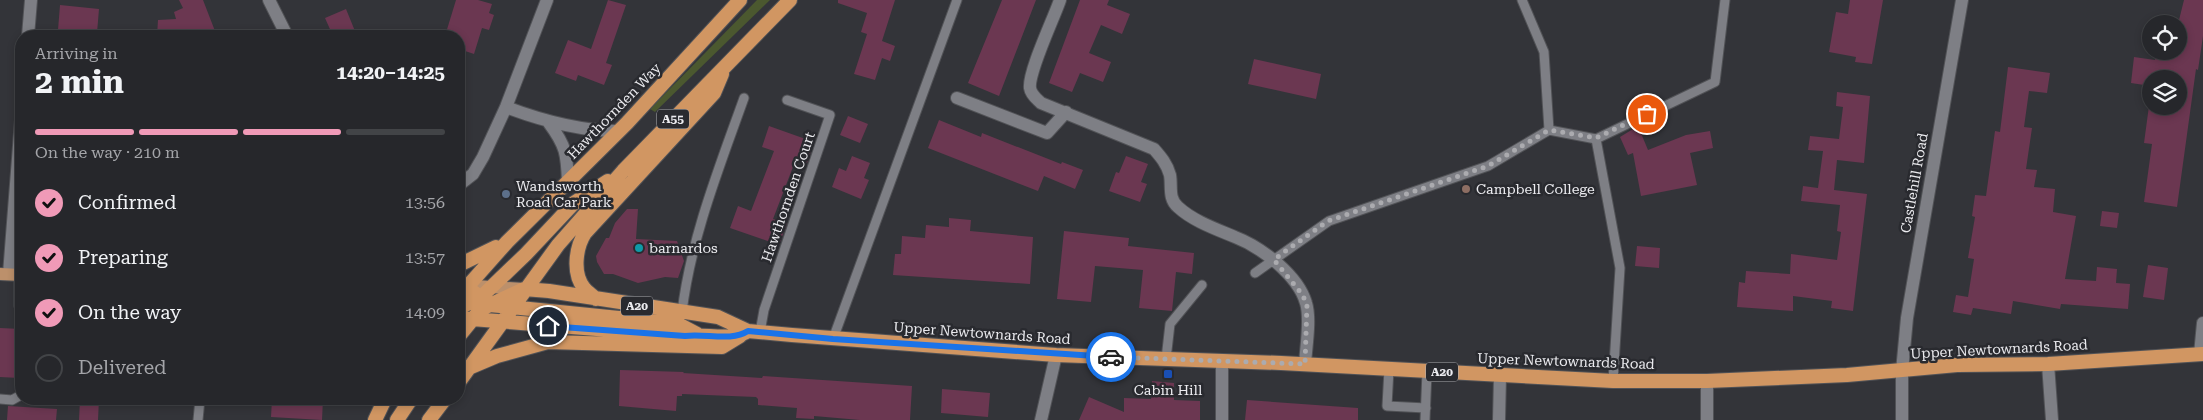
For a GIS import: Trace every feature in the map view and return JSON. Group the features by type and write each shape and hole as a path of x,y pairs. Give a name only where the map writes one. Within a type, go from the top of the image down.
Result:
{"highway":[{"name":"Hawthornden Way","path":"469,303 507,242 619,131 740,0"},
{"name":"A55","path":"465,374 558,245 623,171 790,0"},
{"path":"597,299 584,288 579,278 577,266 579,243 585,233 714,94 724,68"},
{"path":"465,316 469,303 526,254 574,203 623,171"},
{"path":"465,262 507,242"},
{"path":"469,303 524,290"},
{"name":"Upper Newtownards Road","path":"524,290 718,317 749,333"},
{"path":"469,303 678,324 698,334"},
{"name":"Upper Newtownards Road","path":"469,303 503,323 685,336 749,333 1056,354 1305,364 1613,381 1707,381 1902,371 1957,365 2048,364 2201,354"},
{"path":"470,367 497,356 548,342 722,346 749,333"},
{"path":"374,405 375,420"},
{"path":"375,420 382,405"},
{"path":"397,420 407,405"},
{"path":"429,420 440,405"}],"main road":[{"name":"Upper Newtownards Road","path":"489,287 524,290"}],"street":[{"path":"28,30 31,0"},
{"path":"269,0 284,30"},
{"path":"465,180 473,174 506,107 547,0"},
{"path":"1060,0 1041,47 1030,88 1033,96 1041,103 1154,149 1166,162 1174,204 1208,225 1239,238 1266,253 1274,260 1302,294 1307,304 1305,364"},
{"name":"Castlehill Road","path":"1902,420 1902,371 1909,308 1962,0"},
{"path":"957,98 1047,133 1066,112"},
{"path":"506,107 549,123 599,131 619,131"},
{"path":"549,123 560,137 567,153 568,182"},
{"path":"12,274 15,223"},
{"path":"2201,354 2203,323"},
{"path":"1041,420 1056,354"},
{"path":"1222,361 1222,420"},
{"path":"2048,364 2052,420"},
{"path":"1499,420 1500,376"},
{"path":"1707,381 1707,420"}],"lane":[{"path":"833,339 957,0"},
{"path":"1522,0 1544,52 1549,130"},
{"path":"1255,273 1328,221 1488,166 1549,130 1596,138 1715,82 1725,0"},
{"path":"682,312 690,262 703,215 744,98"},
{"name":"Hawthornden Court","path":"749,333 764,310 830,115 787,100"},
{"path":"1596,138 1620,268 1613,381"},
{"path":"12,274 15,288"},
{"path":"1166,359 1170,324 1202,285"},
{"path":"1389,369 1387,406 1426,408"},
{"path":"1425,420 1427,371"},
{"path":"0,399 12,400 15,398"},
{"path":"198,420 199,405"}],"green space":[{"path":"757,0 770,0 655,112 650,109"}],"building":[{"path":"179,0 203,0 215,30 157,30 158,20 176,19 174,12 183,8"},
{"path":"456,0 478,0 492,4 489,13 494,15 489,30 482,28 474,54 465,51 465,30 447,30"},
{"path":"608,0 626,5 606,63 612,65 604,85 578,75 576,81 555,73 568,40 591,49"},
{"path":"838,0 895,0 882,41 895,46 890,61 882,58 875,80 854,74 867,34 861,32 867,13 838,3"},
{"path":"1002,0 1036,0 999,96 968,83"},
{"path":"1080,0 1109,0 1107,5 1130,14 1122,34 1101,25 1089,53 1111,62 1103,82 1080,73 1072,92 1049,83"},
{"path":"1850,0 1883,0 1872,64 1855,62 1856,57 1829,52 1836,12 1848,14"},
{"path":"2184,0 2203,0 2203,36 2198,70 2196,69 2177,207 2144,202 2152,144 2144,143 2148,115 2187,115 2187,70 2142,70 2142,85 2131,83 2134,57 2142,58 2142,60 2187,60 2187,15 2180,15"},
{"path":"60,5 99,9 97,30 58,30"},
{"path":"346,9 355,30 330,30 325,18"},
{"path":"1254,59 1321,74 1316,99 1248,84"},
{"path":"2008,67 2050,73 2047,93 2029,91 2024,127 2032,128 2026,169 2037,170 2034,187 2055,189 2053,212 2076,216 2065,279 2096,281 2097,267 2117,269 2116,283 2130,284 2128,309 2061,304 2060,309 2013,301 2011,314 1973,308 1971,315 1953,312 1956,295 1968,297 1974,259 1968,258 1975,217 1972,216 1975,195 1986,196 1995,131 2000,132"},
{"path":"1837,92 1870,96 1864,163 1837,160 1834,190 1867,194 1853,311 1831,308 1832,301 1793,296 1793,311 1737,307 1739,282 1745,283 1746,271 1790,274 1791,254 1837,260 1841,232 1837,231 1840,205 1801,201 1803,186 1818,188 1823,151 1808,150 1810,136 1839,139 1843,107 1836,106"},
{"path":"848,116 868,124 860,143 840,135"},
{"path":"939,120 981,137 982,133 1061,164 1062,162 1083,170 1075,189 1044,176 1038,191 928,148"},
{"path":"769,126 814,142 807,163 796,159 773,219 787,223 779,245 730,228 738,206 751,211 774,151 762,147"},
{"path":"1638,126 1648,150 1686,135 1710,131 1713,148 1690,153 1697,185 1641,196 1633,153 1628,155 1620,137"},
{"path":"852,156 870,163 864,178 869,180 861,199 832,187 839,168 846,171"},
{"path":"1126,156 1148,164 1141,182 1147,184 1140,202 1109,191 1116,172 1119,173"},
{"name":"barnardos","path":"627,209 638,209 636,239 677,241 684,261 678,278 665,277 638,283 613,274 604,274 597,262 596,256 606,238 609,238 615,223"},
{"path":"2102,211 2119,213 2117,228 2100,226"},
{"path":"949,218 971,220 970,231 1033,237 1030,284 893,275 895,254 901,254 902,236 925,238 926,225 949,227"},
{"path":"1064,231 1129,238 1128,246 1194,253 1192,274 1176,272 1172,311 1139,308 1143,270 1095,266 1091,302 1057,299"},
{"path":"1637,246 1660,248 1659,268 1635,266"},
{"path":"2148,265 2168,268 2164,300 2143,297"},
{"path":"0,328 15,329 15,378 0,377"},
{"path":"620,370 684,372 762,378 763,376 912,386 910,420 860,420 814,416 814,419 796,418 797,408 758,405 756,397 682,394 682,396 677,396 676,411 619,406"},
{"path":"1152,381 1174,383 1174,400 1200,401 1200,420 1079,420 1089,397 1124,412 1124,398 1151,399"},
{"path":"942,389 990,393 988,417 941,413"},
{"path":"1247,400 1358,408 1358,420 1245,420"},
{"path":"80,405 99,405 98,420 79,420"},
{"path":"272,405 323,405 322,420 271,417"},
{"path":"8,406 57,409 56,420 7,420"}],"way so far":[{"path":"1111,357 1305,364 1307,304 1302,294 1274,260 1280,255 1328,221 1488,166 1549,130 1596,138 1647,114"}],"place":[{"name":"Campbell College","path":"1466,189"},
{"name":"Wandsworth Road Car Park","path":"506,194"},
{"name":"barnardos","path":"639,248"},
{"name":"Cabin Hill","path":"1168,374"}],"route":[{"path":"548,326 685,336 698,334 740,336 748,331 833,339 1111,357"}]}
